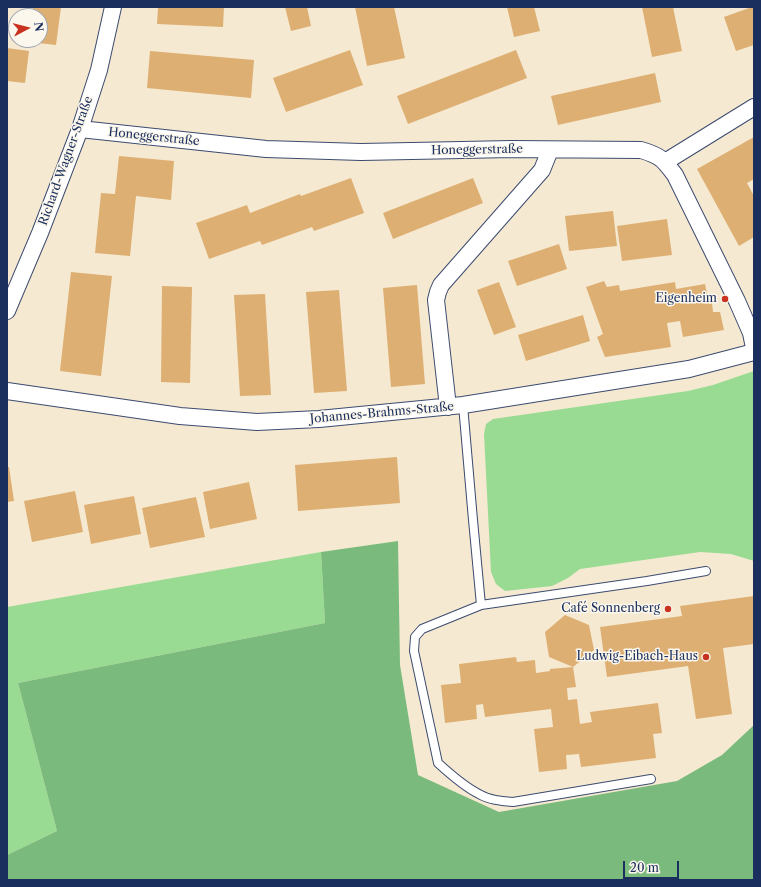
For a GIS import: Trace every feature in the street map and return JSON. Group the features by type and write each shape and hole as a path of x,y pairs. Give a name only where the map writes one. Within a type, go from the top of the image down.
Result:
{"street":[{"name":"Richard-Wagner-Straße","path":"7,310 40,233 80,130 99,70 113,7"},
{"path":"665,162 754,107"},
{"name":"Honeggerstraße","path":"80,130 266,149 361,152 512,149 641,150 656,154 665,162 675,175 737,301 751,333 754,348"},
{"path":"456,406 436,300 438,292 441,285 542,170 550,150"},
{"name":"Johannes-Brahms-Straße","path":"7,391 180,416 256,422 319,419 456,406 689,369 754,352"}],"lane":[{"path":"456,406 473,520 481,605"},
{"path":"651,779 513,802 500,801 479,795 438,763 414,651 415,637 422,629 481,605 706,571"}],"green space":[{"path":"754,371 754,561 731,554 700,552 580,569 568,578 552,586 505,591 496,584 491,572 484,434 486,424 493,419 688,391 713,385"},
{"path":"398,541 400,665 418,775 499,812 677,781 722,755 754,725 754,880 7,880 7,855 57,831 18,683 325,623 321,552"},
{"path":"321,552 325,623 18,683 57,831 7,855 7,607"}],"building":[{"path":"61,7 56,45 48,44 48,8 33,8"},
{"path":"158,7 224,7 223,27 157,24"},
{"path":"285,7 307,7 311,26 291,31"},
{"path":"355,7 394,7 405,58 367,66"},
{"path":"507,7 534,7 540,31 514,37"},
{"path":"642,7 673,7 682,51 652,57"},
{"path":"754,7 754,45 736,51 724,17"},
{"path":"7,48 29,51 25,83 7,81"},
{"path":"350,50 363,85 286,112 273,78"},
{"path":"516,50 527,78 408,124 397,96"},
{"path":"150,51 254,60 251,98 147,88"},
{"path":"655,73 661,102 558,125 551,96"},
{"path":"754,137 754,179 747,183 754,196 754,237 739,246 697,169"},
{"path":"119,156 174,161 171,200 136,196 130,256 95,253 101,193 115,194"},
{"path":"351,178 364,213 314,231 312,227 262,245 260,241 209,259 196,223 247,205 250,213 300,194 301,196"},
{"path":"473,178 483,203 393,239 383,213"},
{"path":"613,211 617,246 569,251 565,216"},
{"path":"667,219 672,255 622,261 617,226"},
{"path":"559,244 567,269 517,286 508,261"},
{"path":"71,272 112,276 101,376 60,371"},
{"path":"604,281 607,287 619,285 620,291 675,282 676,289 705,284 709,304 712,303 713,312 720,312 724,330 683,337 680,321 667,323 671,347 605,357 597,337 603,334 586,287"},
{"path":"499,282 516,327 494,335 477,290"},
{"path":"417,285 425,384 391,387 383,288"},
{"path":"162,286 192,287 190,383 161,382"},
{"path":"339,290 347,391 314,393 306,292"},
{"path":"265,294 271,395 240,396 234,295"},
{"path":"583,315 590,341 526,361 518,335"},
{"path":"397,457 400,503 298,511 295,465"},
{"path":"7,467 9,467 14,501 7,502"},
{"path":"249,482 257,519 210,529 203,492"},
{"path":"75,491 83,532 32,542 24,501"},
{"path":"134,496 141,534 91,544 84,505"},
{"path":"196,497 205,537 150,548 142,508"},
{"path":"754,596 754,644 723,648 732,714 696,719 688,666 607,677 600,627 682,616 680,606"},
{"path":"565,615 589,625 594,650 573,667 549,657 545,632"},
{"path":"516,657 517,662 535,660 536,673 550,671 550,669 573,667 576,687 567,688 568,700 577,699 580,724 592,722 590,712 658,703 662,733 653,734 656,758 581,767 579,754 566,755 567,769 539,772 534,729 553,727 551,709 485,717 483,704 476,705 477,719 445,723 441,685 461,683 459,664"}],"place":[{"name":"Eigenheim","path":"725,299"},
{"name":"Café Sonnenberg","path":"668,609"},
{"name":"Ludwig-Eibach-Haus","path":"706,657"}]}
